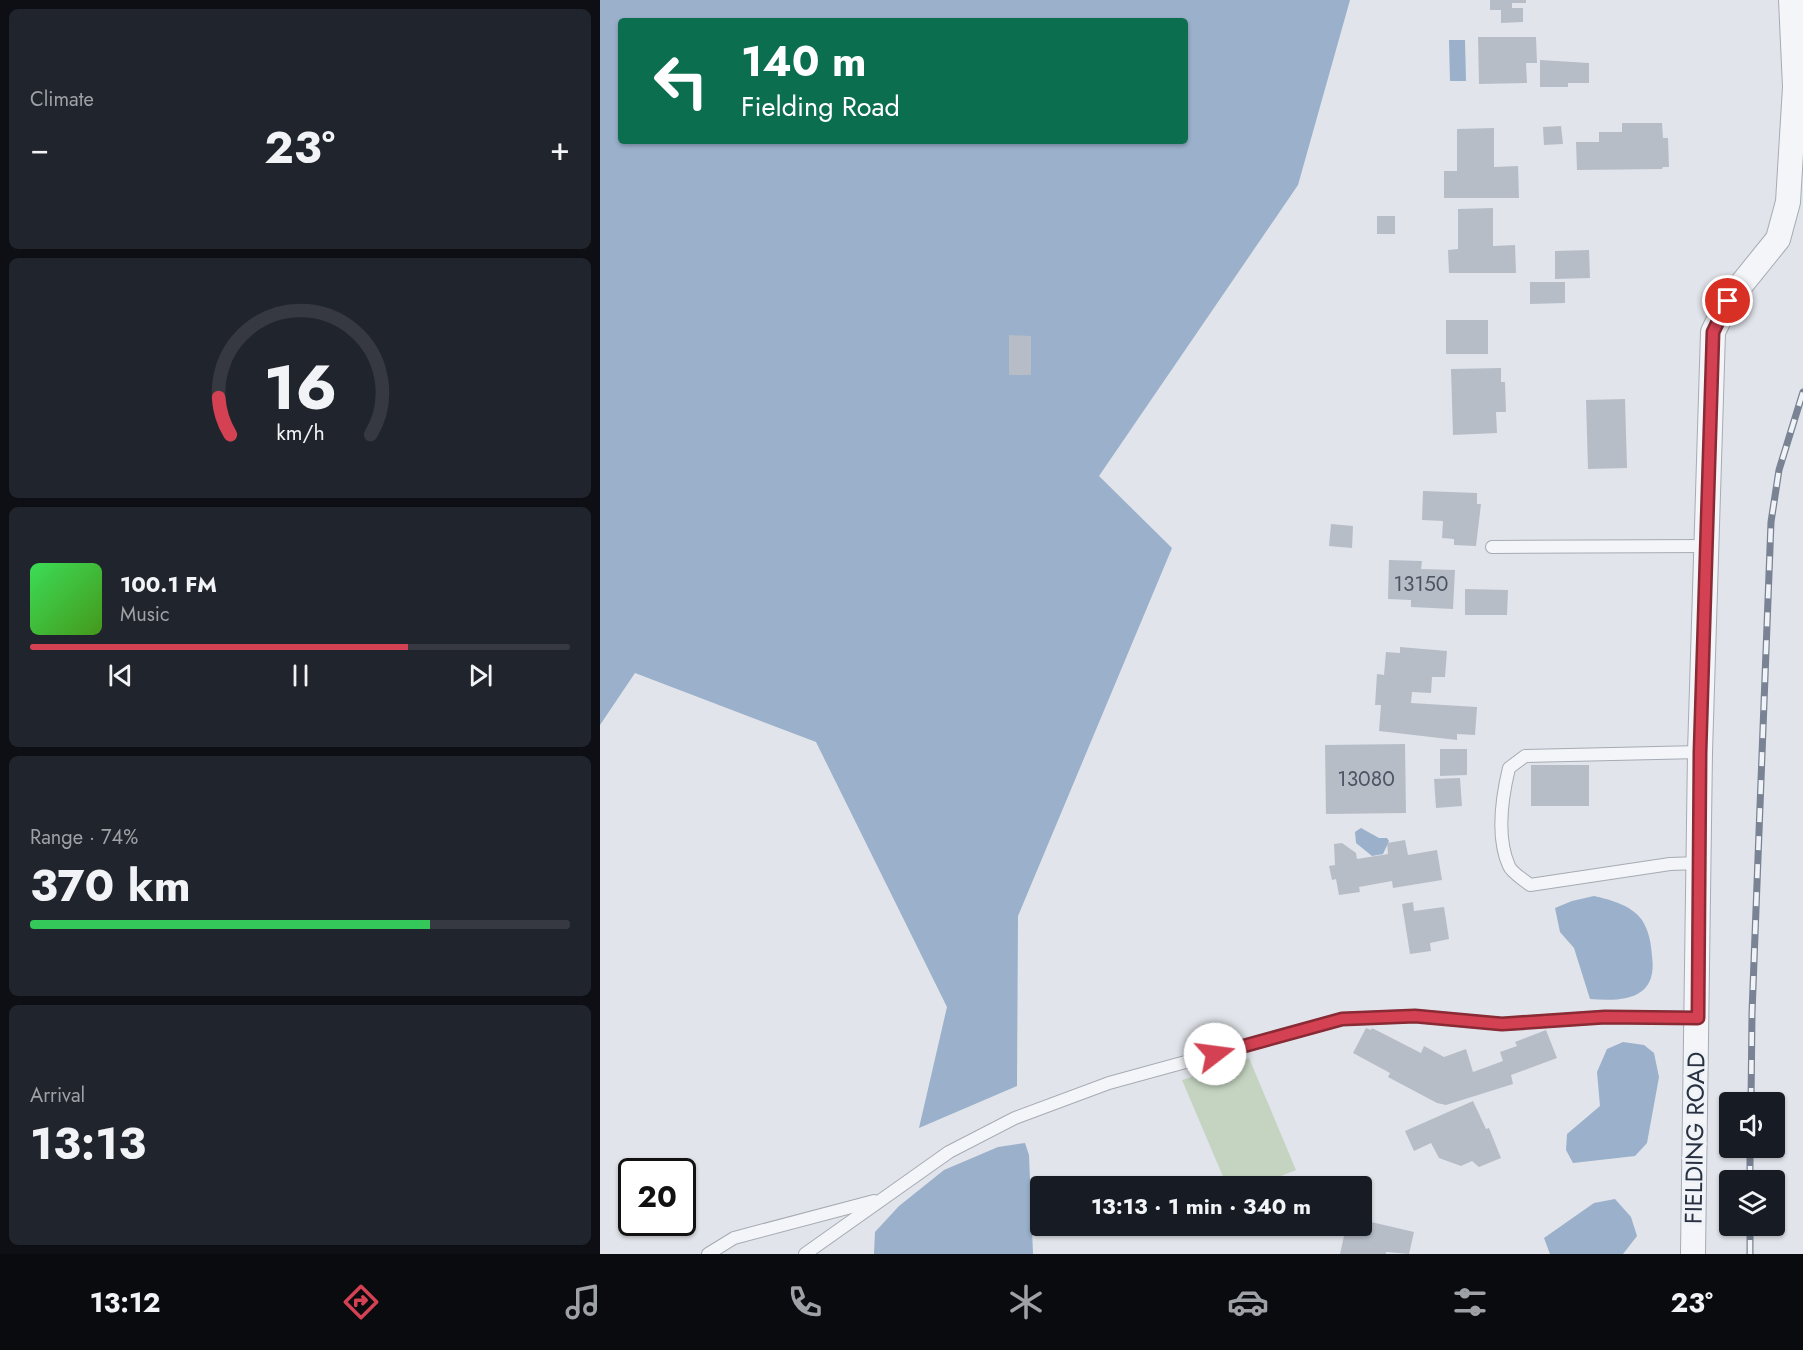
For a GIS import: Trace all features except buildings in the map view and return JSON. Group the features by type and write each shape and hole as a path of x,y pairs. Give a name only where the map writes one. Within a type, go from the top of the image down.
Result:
{"street":[{"name":"FIELDING ROAD","path":"1693,1254 1700,752 1713,332 1728,301 1778,239 1788,202 1795,87 1791,0"}],"lane":[{"path":"1492,546 1708,546"},
{"path":"1699,862 1670,864 1530,885 1510,867 1502,841 1503,791 1509,768 1525,756 1700,752"},
{"path":"805,1254 949,1152 1015,1118 1108,1083 1342,1019 1415,1016 1502,1024 1605,1017 1698,1018"},
{"path":"708,1254 734,1238 884,1198"}],"green space":[{"path":"1249,1058 1296,1170 1281,1176 1223,1176 1182,1080"}],"water":[{"path":"600,0 1350,0 1298,185 1099,476 1172,548 1018,916 1017,1086 919,1128 947,1007 816,742 635,673 600,725"},
{"path":"1449,40 1465,40 1466,81 1450,81"},
{"path":"1361,828 1379,838 1387,838 1389,841 1383,854 1372,856 1356,843 1355,832"},
{"path":"1594,896 1614,901 1632,910 1646,928 1651,946 1652,970 1650,981 1636,995 1615,1000 1590,999 1574,948 1560,932 1555,908"},
{"path":"1623,1042 1644,1045 1654,1053 1659,1077 1647,1143 1635,1156 1573,1163 1566,1150 1567,1134 1600,1106 1597,1072 1607,1049"},
{"path":"1025,1143 1029,1155 1030,1236 1032,1236 1033,1254 874,1254 875,1232 899,1206 944,1170 998,1147"},
{"path":"1615,1199 1631,1217 1637,1236 1623,1254 1550,1254 1544,1238 1594,1203"}],"railway":[{"path":"1751,1092 1752,1013 1771,522 1779,470 1803,392"},
{"path":"1750,1158 1750,1170"},
{"path":"1750,1236 1750,1254"}],"route":[{"path":"1215,1054 1342,1019 1415,1016 1502,1024 1605,1017 1698,1018 1700,752 1713,332 1728,301"}]}
